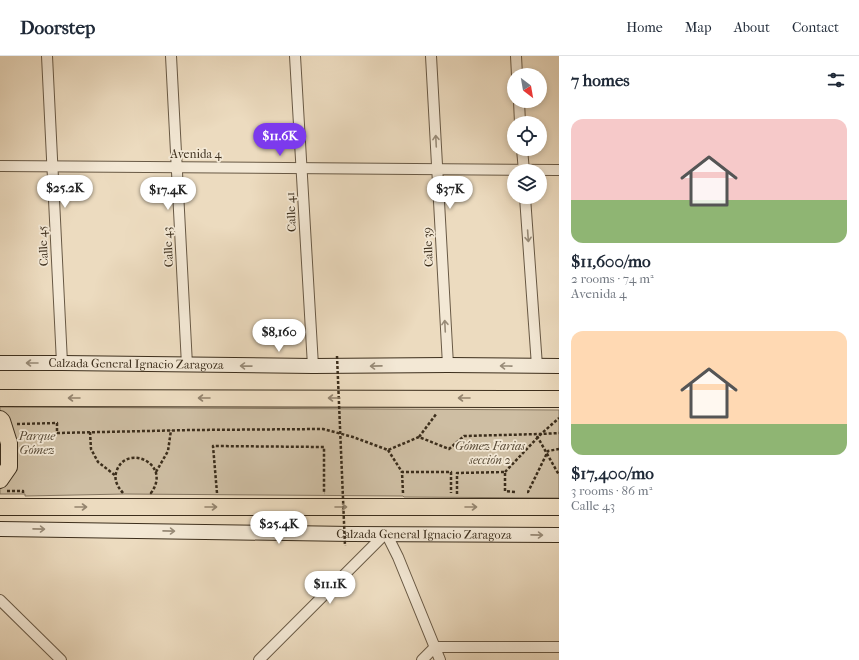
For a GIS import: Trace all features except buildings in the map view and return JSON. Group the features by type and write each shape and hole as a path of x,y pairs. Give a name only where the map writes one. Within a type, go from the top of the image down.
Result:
{"main road":[{"name":"Calzada General Ignacio Zaragoza","path":"0,363 313,366 559,366"},
{"path":"0,398 559,399"},
{"path":"4,484 9,467 10,442 2,422 6,419"},
{"name":"Calzada General Ignacio Zaragoza","path":"0,508 559,507"},
{"name":"Calzada General Ignacio Zaragoza","path":"0,529 559,535"}],"street":[{"name":"Calle 45","path":"47,56 62,363"},
{"name":"Calle 43","path":"170,56 187,365"},
{"name":"Calle 41","path":"295,56 313,366"},
{"name":"Calle 39","path":"432,56 448,365"},
{"path":"516,56 517,68"},
{"name":"Avenida 4","path":"0,166 507,170"},
{"name":"Avenida 4","path":"547,170 559,170"},
{"path":"525,204 537,366"},
{"path":"259,660 386,533 398,557 440,660"},
{"path":"0,600 61,660"},
{"path":"422,660 435,648 559,647"}],"path":[{"path":"337,356 345,546"},
{"path":"388,450 419,437 437,412"},
{"path":"559,418 537,437 505,472 505,491 528,492 548,451 559,449"},
{"path":"6,419 17,425 57,423 57,433 171,430 323,429 354,437 388,450 402,472 403,495"},
{"path":"156,473 168,451 171,430"},
{"path":"90,432 91,449 98,462 116,476"},
{"path":"419,437 449,449 464,436 559,433"},
{"path":"536,434 559,475"},
{"path":"210,493 217,493 213,446 324,447 324,493 332,494"},
{"path":"117,494 125,494 116,483 117,470 126,460 132,458 145,459 150,463 157,475 155,488 151,493 158,493"},
{"path":"402,472 451,472 451,495 457,495 457,472 505,472"},
{"path":"4,484 4,491 23,491 23,496 25,496"},
{"path":"340,494 348,494"}],"green space":[{"name":"Gómez Farias sección 2","path":"0,407 559,410 559,498 125,494 25,496 25,494 0,494"}],"park label":[{"name":"Parque Gómez","path":"37,443"}]}
